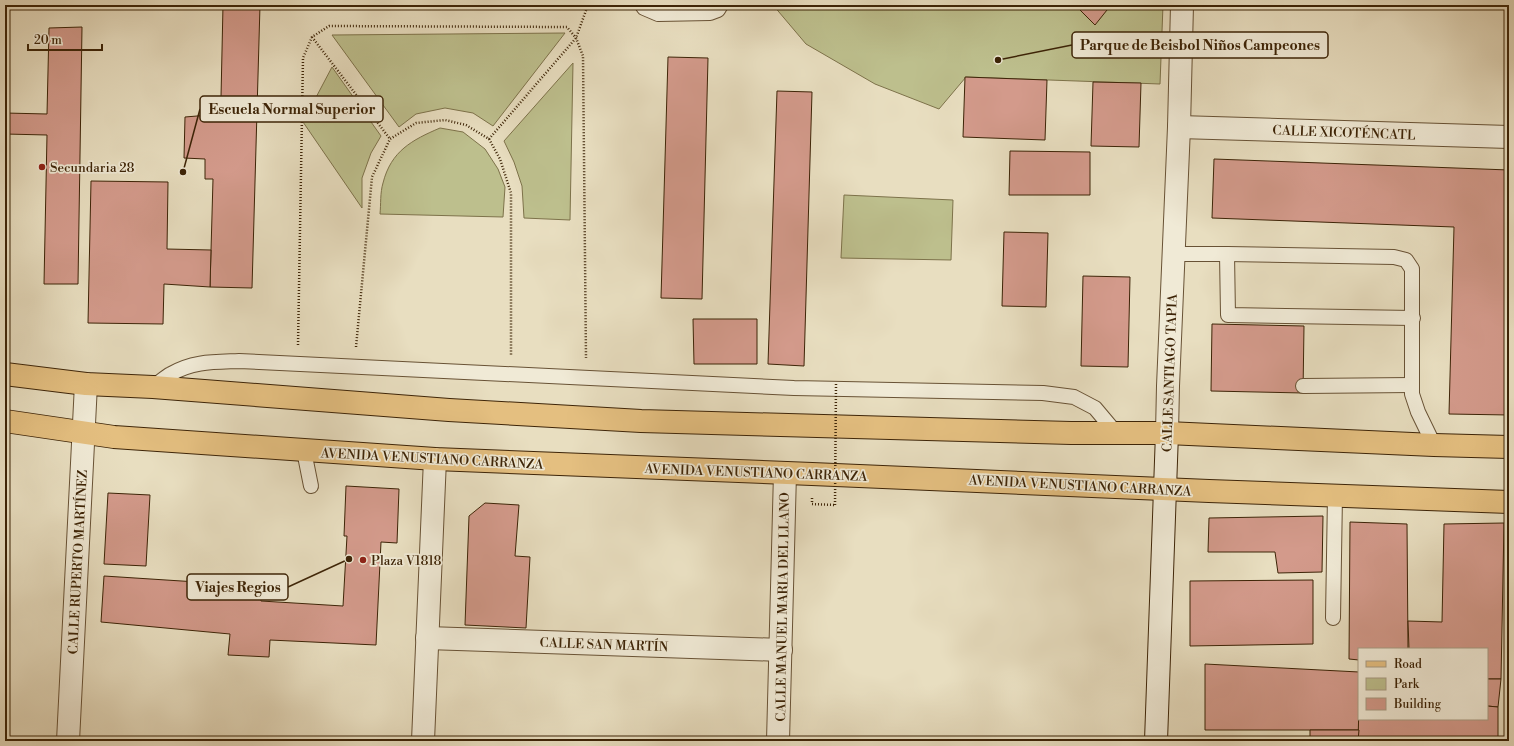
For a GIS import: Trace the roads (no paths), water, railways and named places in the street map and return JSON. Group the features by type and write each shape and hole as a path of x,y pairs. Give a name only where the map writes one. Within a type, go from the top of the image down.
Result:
{"main road":[{"path":"5,374 86,384 448,410 641,421 1116,434 1167,433 1509,447"},
{"name":"AVENIDA VENUSTIANO CARRANZA","path":"5,421 114,437 435,459 1509,502"}],"street":[{"name":"CALLE SANTIAGO TAPIA","path":"1156,741 1179,127 1182,5"},
{"name":"CALLE XICOTÉNCATL","path":"1179,127 1509,137"},
{"name":"CALLE RUPERTO MARTÍNEZ","path":"68,741 86,384"},
{"path":"423,741 435,459"},
{"name":"CALLE MANUEL MARIA DEL LLANO","path":"778,741 785,473"},
{"name":"CALLE SAN MARTÍN","path":"427,638 781,650"}],"lane":[{"path":"642,5 644,8 658,14 710,14 718,10 721,5"},
{"path":"1174,254 1394,257 1406,260 1412,270 1412,394 1418,412 1434,445"},
{"path":"1227,254 1228,320 1413,318"},
{"path":"153,388 170,374 190,365 204,362 239,361 794,388 1043,393 1074,397 1095,408 1116,434"},
{"path":"1304,386 1412,385"},
{"path":"304,451 312,486"},
{"path":"1332,618 1335,495"}],"place":[{"name":"Parque de Beisbol Niños Campeones","path":"998,60"},
{"name":"Secundaria 28","path":"42,167"},
{"name":"Escuela Normal Superior","path":"183,172"},
{"name":"Viajes Regios","path":"349,559"},
{"name":"Plaza V1818","path":"363,560"}]}
